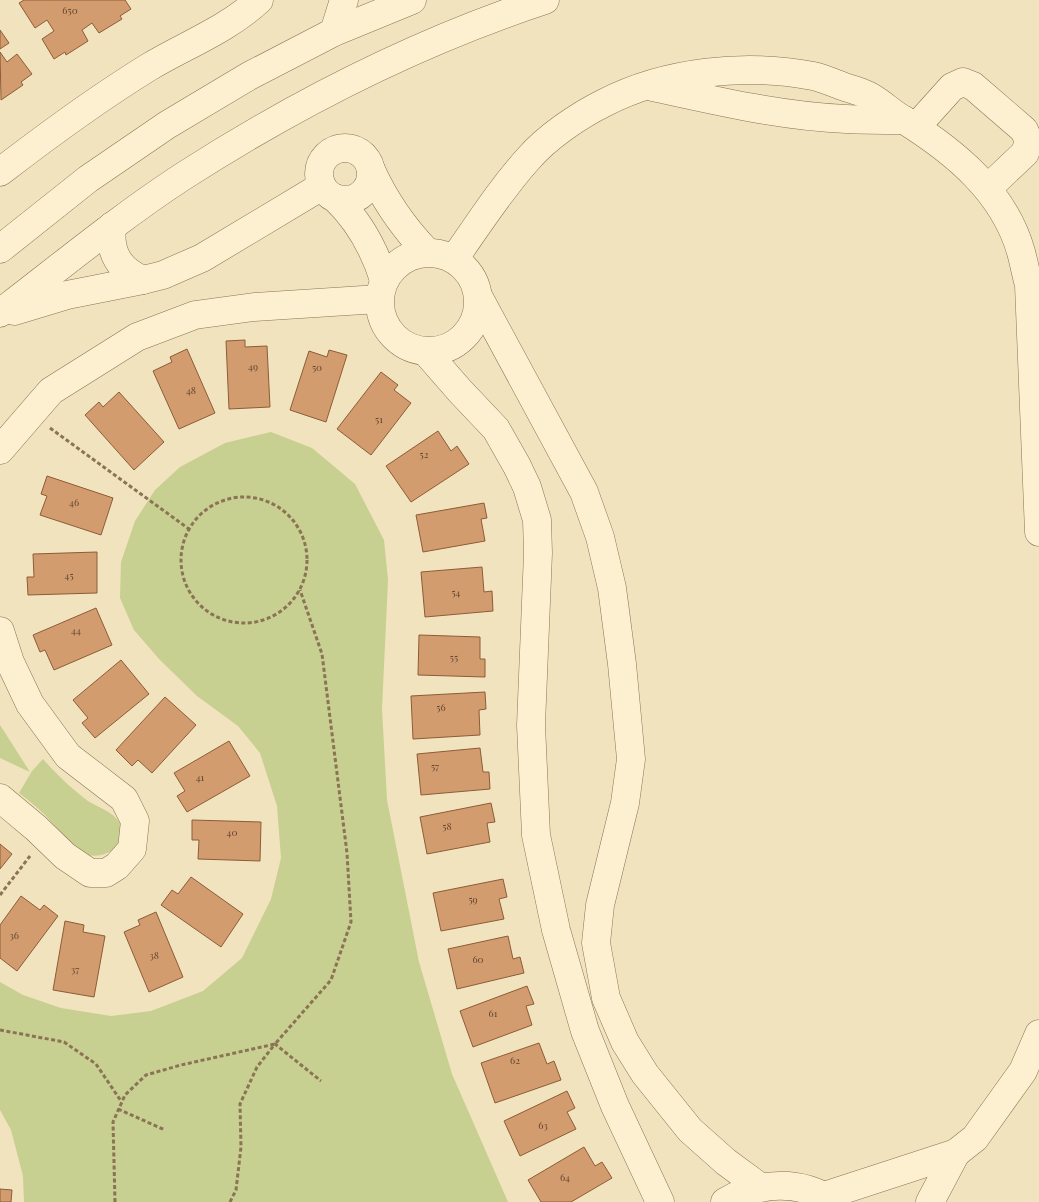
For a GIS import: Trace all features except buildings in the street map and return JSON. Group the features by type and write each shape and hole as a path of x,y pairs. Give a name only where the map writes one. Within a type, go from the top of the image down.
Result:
{"street":[{"path":"0,172 59,127 150,67 244,14 259,0"},
{"path":"334,32 344,0"},
{"path":"4,237 167,125 249,76 334,32 412,0"},
{"path":"0,314 112,226 181,178 250,135 322,96 403,57 469,28 543,0"},
{"path":"454,259 500,194 529,158 564,127 604,103 648,86 702,72 758,69 814,77 868,95 964,163 988,188 1008,218 1021,251 1029,285 1039,532"},
{"path":"648,86 774,111 910,124 952,87 963,82 973,86 1024,130 1029,141 1025,153 988,188"},
{"path":"427,252 400,222 379,188 364,155 349,148 340,148 326,156 319,170 328,192 348,211 360,227 374,252 382,289 380,312 392,335 401,343 413,349 426,352 443,350 458,342 470,329 477,313 478,296"},
{"path":"328,192 344,200 353,199 361,195 368,188 371,170"},
{"path":"0,314 67,295 143,280 183,267 328,192"},
{"path":"112,226 112,245 115,255 126,271 143,280"},
{"path":"382,289 392,269 402,260 414,254 427,252 441,254 454,259 466,269 474,281 478,296 584,492 600,537 612,588 622,664 631,759 625,803 600,906 596,943 606,998 625,1042 645,1074 690,1130 726,1162 760,1187"},
{"path":"0,451 51,391 137,337 195,315 382,289"},
{"path":"426,352 496,429 517,466 537,520 538,553 531,726 536,835 556,930 585,1031 615,1106 660,1202"},
{"path":"0,632 10,662 30,704 68,756 124,799 134,821 132,849 117,866 106,873 90,872 65,856 0,798"},
{"path":"725,1202 739,1194 760,1187 789,1186 804,1188 828,1199 956,1153 975,1138 1023,1071 1039,1034"},
{"path":"930,1202 956,1153"}],"path":[{"path":"31,414 189,530"},
{"path":"252,497 267,501 280,508 292,518 300,531 305,545 307,561 305,576 300,590 279,612 266,619 236,622 221,618 208,611 196,601 182,574 181,558 183,544 189,530 197,517 209,507 222,500 252,497"},
{"path":"230,1202 236,1190 241,1148 240,1104 257,1067 331,980 352,922 348,853 322,654 300,590"},
{"path":"0,895 44,836"},
{"path":"0,1030 64,1042 96,1064 122,1101"},
{"path":"275,1044 321,1081"},
{"path":"115,1202 113,1122 124,1095 146,1076 182,1065 275,1044"},
{"path":"118,1109 164,1130"}],"green space":[{"path":"271,432 312,448 355,484 384,540 388,580 382,709 387,800 419,962 452,1074 508,1202 24,1202 23,1176 11,1130 0,1110 0,982 23,995 61,1008 111,1016 151,1011 203,991 242,958 271,899 281,858 277,806 260,753 238,726 197,696 159,659 134,630 120,598 121,562 135,521 155,490 180,467 225,443"},
{"path":"0,725 30,772 0,758"},
{"path":"43,759 59,776 88,801 116,818 121,827 122,834 120,841 113,850 97,856 80,852 42,812 19,793 32,771"}]}
